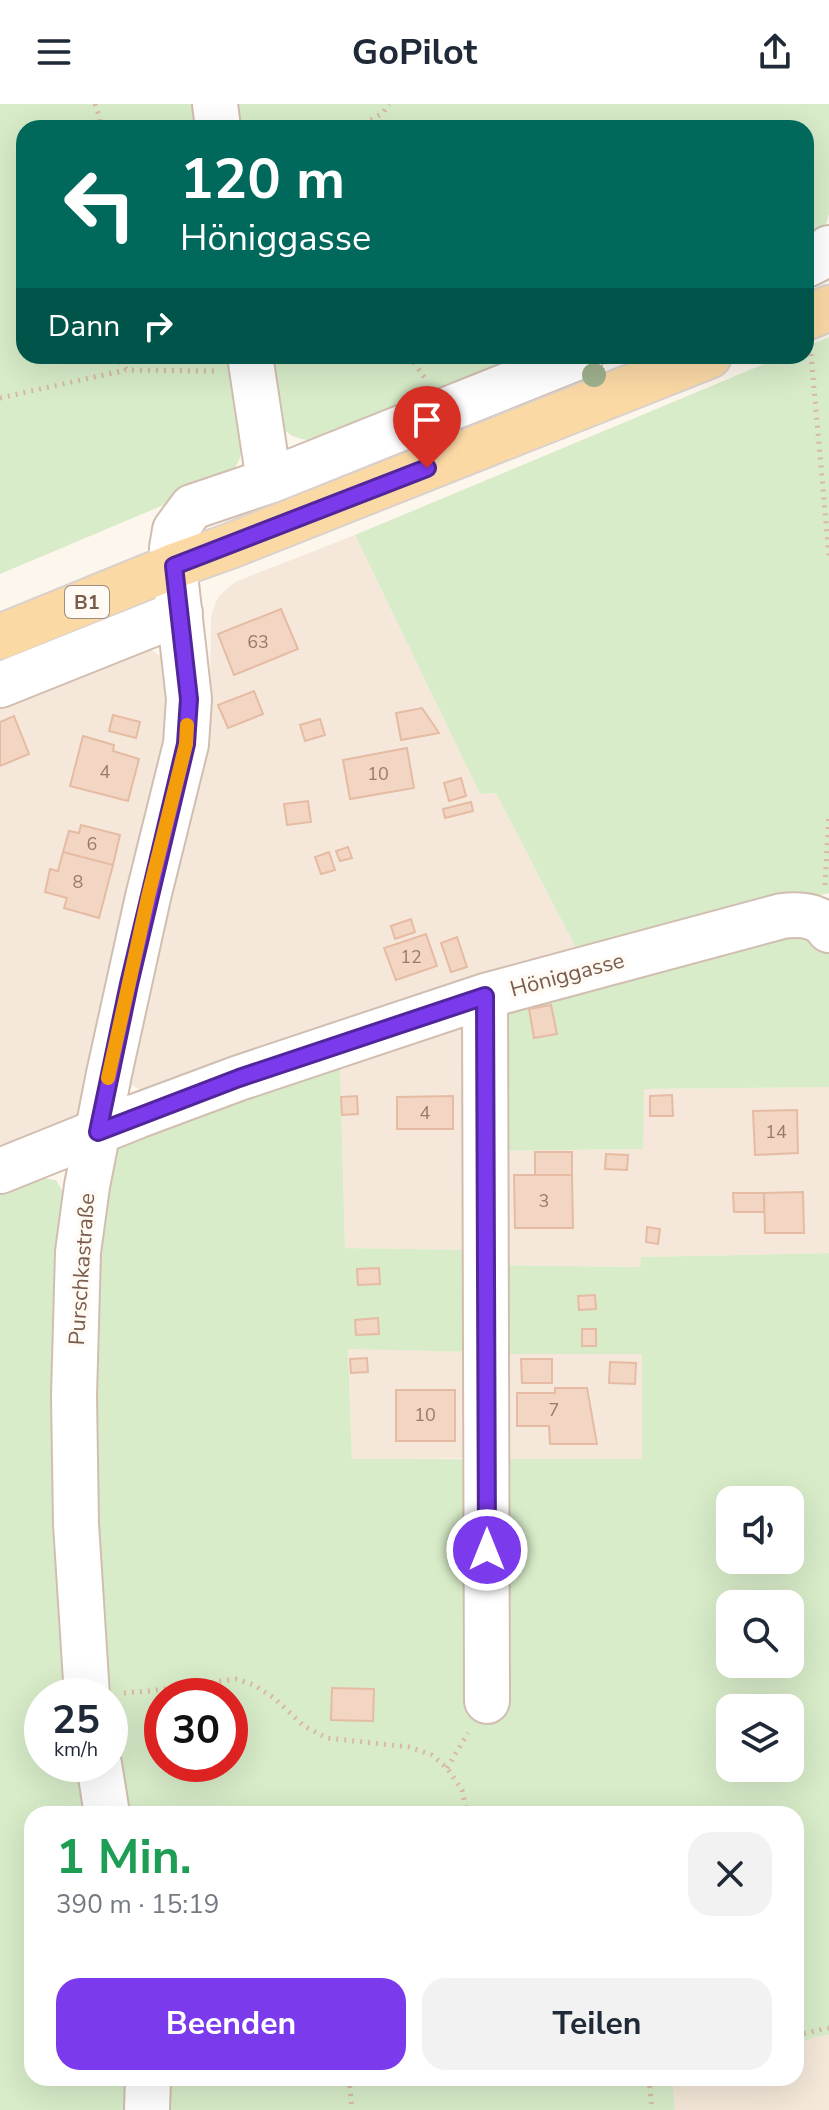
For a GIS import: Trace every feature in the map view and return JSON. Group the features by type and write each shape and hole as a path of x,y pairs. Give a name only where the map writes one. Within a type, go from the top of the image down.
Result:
{"main road":[{"name":"B1","path":"0,637 689,364"}],"street":[{"path":"814,261 829,248"},
{"path":"252,374 269,481 561,364"},
{"name":"Purschkastraße","path":"86,1678 76,1524 74,1396 78,1252 87,1186 131,971 186,744 189,699 172,548 175,530 192,507 269,481"},
{"path":"0,685 180,613"},
{"name":"Höniggasse","path":"0,1171 239,1078 485,996 782,916 801,914 826,926"},
{"path":"485,996 487,1701"},
{"path":"102,1782 106,1806"},
{"path":"147,2110 148,2086"}],"path":[{"path":"371,120 383,113 389,104"},
{"path":"121,364 127,370"},
{"path":"811,364 829,556"},
{"path":"0,398 127,370 252,374"},
{"path":"826,926 829,813"},
{"path":"128,1692 236,1679 254,1685 274,1698 304,1726 327,1738 409,1747 432,1755 447,1768 462,1790 465,1806"},
{"path":"804,2033 829,2028"},
{"path":"350,2086 352,2110"},
{"path":"650,2086 652,2110"}],"shaded area":[{"path":"355,535 480,794 496,793 579,954 155,1091 139,1089 126,1082 201,747 210,689 211,616 218,597 235,582"},
{"path":"137,647 153,651 168,661 178,722 82,1130 0,1162 0,699"},
{"path":"473,1021 476,1250 345,1248 340,1060"},
{"path":"829,1087 829,1253 641,1257 641,1267 495,1265 494,1151 642,1149 644,1089"},
{"path":"348,1348 475,1352 474,1458 352,1460"},
{"path":"495,1354 642,1354 642,1460 496,1460"},
{"path":"829,2035 829,2110 675,2110 673,2086 804,2086 804,2042"}],"green space":[{"path":"0,104 829,104 829,214 823,232 814,243 814,120 16,120 16,364 238,364 244,433 238,462 221,479 0,574"},
{"path":"829,337 829,893 579,954 496,793 480,794 355,535 764,364 814,364 814,343"},
{"path":"272,364 526,364 316,442 291,435 282,428 273,409"},
{"path":"786,927 820,942 829,954 829,1087 644,1089 643,1149 494,1151 493,1009"},
{"path":"340,1060 345,1248 476,1250 475,1352 348,1349 352,1459 642,1459 642,1354 495,1354 495,1265 640,1267 641,1257 829,1253 829,2035 804,2042 804,1806 117,1806 113,1782 128,1782 128,1678 99,1678 88,1316 107,1159 118,1146"},
{"path":"22,1175 56,1180 68,1200 75,1678 24,1678 24,1782 89,1782 93,1806 24,1806 24,2086 130,2086 129,2110 0,2110 0,1184"},
{"path":"158,2086 673,2086 675,2110 156,2110"}],"building":[{"path":"281,609 298,649 234,675 218,634"},
{"path":"254,691 263,714 228,728 218,705"},
{"path":"422,708 439,733 401,740 396,713"},
{"path":"113,715 140,722 136,738 109,731"},
{"path":"14,716 29,754 0,766 0,722"},
{"path":"320,719 325,735 305,741 300,725"},
{"path":"83,736 114,745 113,751 139,759 128,801 70,786"},
{"path":"407,748 414,788 350,799 343,760"},
{"path":"461,778 466,796 449,801 444,783"},
{"path":"308,801 311,822 287,825 284,804"},
{"path":"471,802 473,811 445,818 443,809"},
{"path":"81,825 120,835 113,865 63,852 69,831 79,833"},
{"path":"348,847 352,858 340,861 336,851"},
{"path":"63,852 113,865 99,918 64,908 67,898 45,892 50,869 58,871"},
{"path":"329,852 335,870 321,874 315,857"},
{"path":"411,919 415,932 395,939 391,926"},
{"path":"426,934 437,966 396,980 384,948"},
{"path":"457,937 467,967 451,972 441,943"},
{"path":"551,1005 557,1034 534,1038 529,1009"},
{"path":"672,1095 673,1116 650,1116 650,1096"},
{"path":"357,1096 358,1114 342,1115 341,1097"},
{"path":"453,1096 453,1129 397,1129 397,1097"},
{"path":"797,1110 798,1153 755,1155 753,1111"},
{"path":"535,1152 572,1152 572,1175 535,1175"},
{"path":"606,1154 628,1155 627,1170 605,1169"},
{"path":"514,1175 572,1175 573,1228 515,1228"},
{"path":"803,1192 804,1233 765,1233 764,1193"},
{"path":"733,1193 764,1193 764,1212 734,1212"},
{"path":"647,1227 660,1229 658,1244 646,1242"},
{"path":"379,1268 380,1284 358,1285 357,1269"},
{"path":"595,1295 596,1309 579,1310 578,1296"},
{"path":"378,1318 379,1334 356,1335 355,1320"},
{"path":"582,1329 596,1329 596,1346 582,1346"},
{"path":"367,1358 368,1372 351,1373 350,1359"},
{"path":"521,1359 552,1359 552,1383 522,1383"},
{"path":"610,1362 636,1363 635,1384 609,1383"},
{"path":"555,1388 587,1388 597,1444 550,1444 549,1426 517,1426 517,1393 555,1393"},
{"path":"396,1390 455,1390 455,1441 396,1441"},
{"path":"332,1688 374,1689 373,1721 331,1720"}],"slow traffic":[{"path":"108,1078 186,744 187,725"}],"route":[{"path":"427,468 174,566 189,699 186,744 148,897 98,1132 239,1078 485,996 487,1550"}]}
